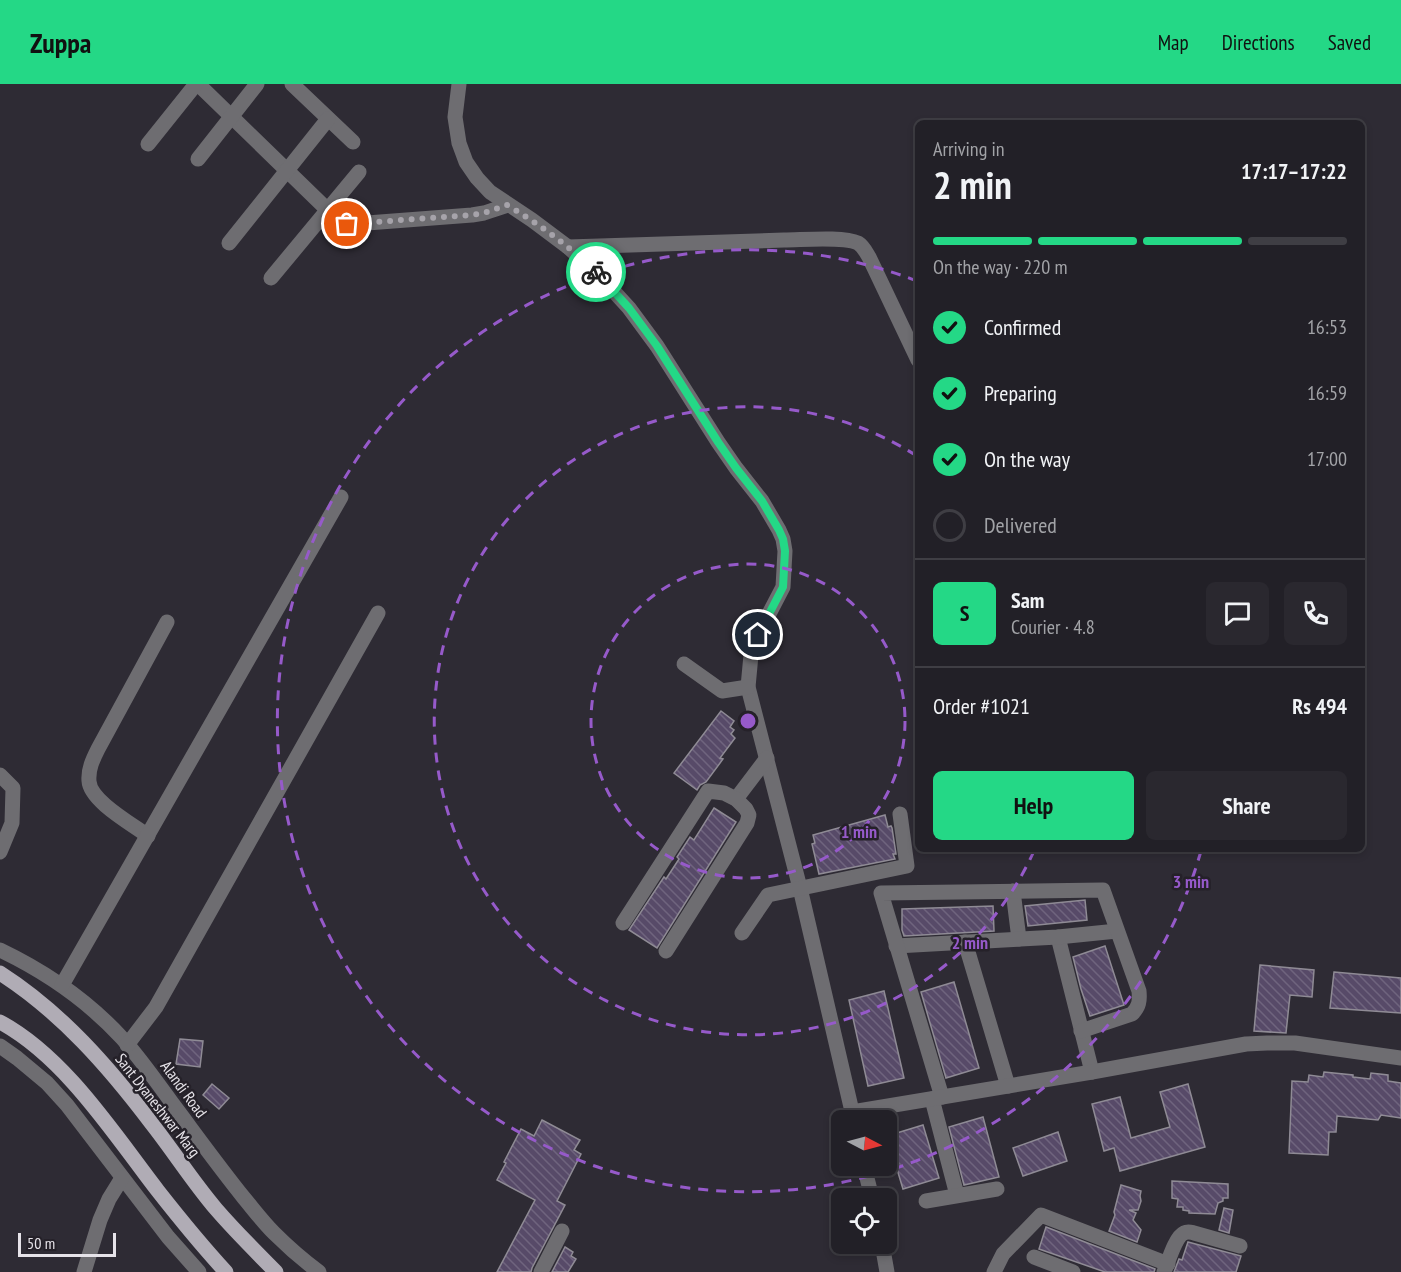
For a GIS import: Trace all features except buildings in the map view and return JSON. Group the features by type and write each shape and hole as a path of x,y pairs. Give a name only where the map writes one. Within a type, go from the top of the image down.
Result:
{"main road":[{"name":"Sant Dyaneshwar Marg","path":"0,973 19,985 90,1049 135,1102 216,1208 276,1272"},
{"path":"0,1022 46,1056 71,1080 187,1227 226,1272"}],"street":[{"path":"148,144 197,84 340,222 354,224 472,215 507,205"},
{"path":"198,159 257,84"},
{"path":"292,84 353,142"},
{"path":"459,84 455,117 459,143 466,162 477,178 507,205 532,220 568,247 597,273 629,308 657,346 724,450 762,501 783,539 785,562 783,587 758,635 751,655 748,687 800,888 852,1110"},
{"path":"229,243 328,119"},
{"path":"271,278 359,172"},
{"path":"568,247 820,239 858,243 869,257 915,354"},
{"path":"62,985 341,497"},
{"path":"127,1045 156,1007 378,613"},
{"path":"148,836 97,798 89,783 90,767 98,748 167,622"},
{"path":"684,664 722,691 748,687"},
{"path":"736,799 767,758"},
{"path":"0,774 13,788 12,823 0,852"},
{"path":"623,923 708,791 724,793 736,799 749,815 747,823 666,951"},
{"path":"742,933 768,895 907,866 900,814"},
{"path":"957,1195 937,1098 881,893 1102,890 1140,1001 1138,1008 1132,1014 1082,1030"},
{"path":"1013,891 1019,939"},
{"path":"896,946 1058,937 1117,931"},
{"path":"1058,937 1092,1072"},
{"path":"965,942 1008,1086"},
{"name":"Alandi Road","path":"0,950 49,976 96,1013 141,1061 223,1172 273,1232 319,1272"},
{"path":"881,1110 937,1098 1246,1044 1295,1043 1401,1058"},
{"path":"0,1046 47,1083 67,1105 168,1237 199,1272"},
{"path":"84,1272 100,1220 122,1178"},
{"path":"926,1201 997,1189"},
{"path":"994,1272 1003,1254 1041,1215 1166,1268 1178,1240 1182,1234 1188,1232 1240,1246"},
{"path":"541,1272 562,1231"},
{"path":"884,1254 887,1272"},
{"path":"1035,1257 1073,1272"}],"way so far":[{"path":"347,224 472,215 507,205 557,238 596,272"}],"route":[{"path":"596,272 629,308 657,346 718,442 762,501 779,530 785,551 783,587 758,635"}]}
